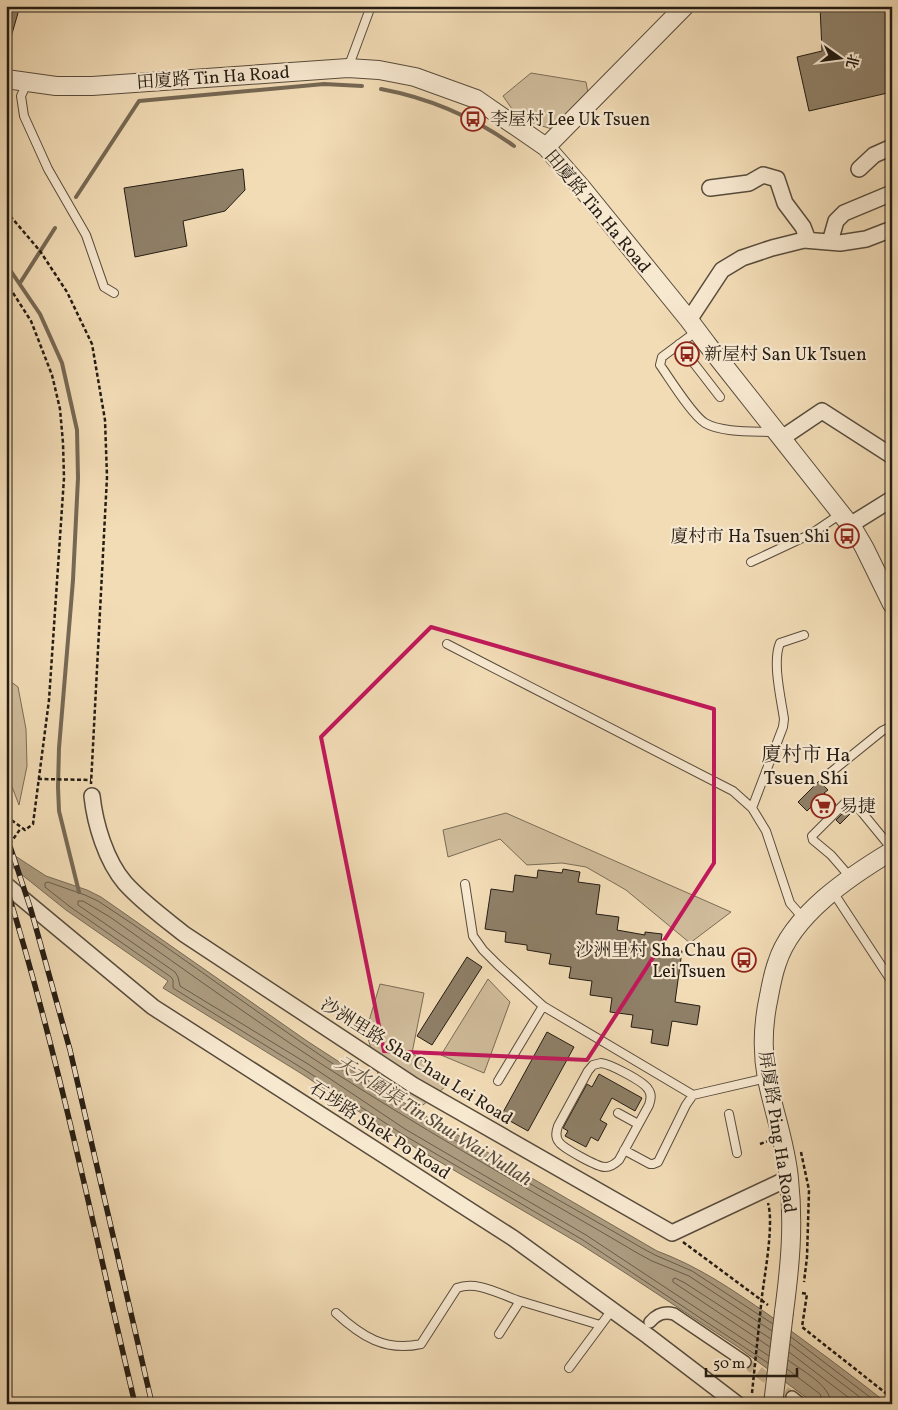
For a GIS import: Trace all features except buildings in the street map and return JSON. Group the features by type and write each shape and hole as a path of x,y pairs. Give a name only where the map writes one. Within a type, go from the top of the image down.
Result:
{"street":[{"path":"546,147 686,6"},
{"name":"田廈路 Tin Ha Road","path":"6,79 56,86 92,86 348,68 379,70 415,77 476,99 546,147 581,187 846,519 864,547 892,604"},
{"path":"859,169 874,155 892,147"},
{"path":"710,188 749,183 763,175 777,178 784,203 803,227 808,240"},
{"path":"830,242 836,220 844,213 892,193"},
{"path":"693,326 722,270 742,258 772,248 808,240 840,243 866,239 892,229"},
{"path":"780,435 822,410 892,456"},
{"path":"846,519 892,500"},
{"name":"沙洲里路 Sha Chau Lei Road","path":"92,796 100,835 108,855 124,882 150,907 184,934 413,1085 672,1233"},
{"name":"屏廈路 Ping Ha Road","path":"773,1404 776,1308 792,1227 789,1178 767,1078 764,1032 770,991 777,962 788,940 804,919 833,892 892,850"},
{"name":"石埗路 Shek Po Road","path":"6,885 154,1007 513,1238 648,1336 737,1404"},
{"path":"672,1233 789,1178"},
{"path":"650,1322 659,1314 666,1312 674,1314 745,1362"}],"lane":[{"path":"348,68 371,6"},
{"path":"27,83 22,96 24,116 48,169 86,235 104,287 114,294"},
{"path":"693,326 679,344 662,356 660,365 682,398 703,422 719,428 780,435"},
{"path":"679,344 720,397"},
{"path":"751,562 846,519"},
{"path":"752,808 783,727 784,719 777,650 780,642 804,635"},
{"path":"447,644 732,791 752,808 766,831 790,903 804,919"},
{"path":"830,773 882,731 892,726"},
{"path":"851,879 831,855 813,840 812,836 846,802 856,805 892,850"},
{"path":"465,884 473,936 483,950 543,1006 693,1095"},
{"path":"833,892 892,982"},
{"path":"498,1081 543,1006"},
{"path":"597,1064 604,1064 646,1086 650,1093 650,1101 624,1150 616,1163 610,1167 602,1167 564,1147 557,1138 558,1126 590,1068 597,1064"},
{"path":"624,1150 650,1164 658,1162 686,1104 693,1095 767,1078"},
{"path":"618,1113 638,1124"},
{"path":"729,1114 738,1153"},
{"path":"336,1313 354,1329 367,1337 394,1346 421,1344 457,1288 464,1285 473,1285 600,1325"},
{"path":"499,1334 520,1301"},
{"path":"569,1368 612,1310"}],"path":[{"path":"6,211 40,251 67,292 92,344 105,420 108,476 91,780 92,796"},
{"path":"6,282 31,321 52,375 60,409 64,478 49,690 33,824 25,830 6,816"},
{"path":"38,779 91,780"},
{"path":"6,849 21,828"},
{"path":"752,1393 770,1224 771,1211 767,1199"},
{"path":"672,1233 748,1291 776,1308"},
{"path":"802,1294 807,1294 802,1327 892,1398"}],"highlighted area":[{"path":"431,627 714,709 714,863 587,1060 384,1051 321,737"}],"shaded area":[{"path":"531,73 586,82 588,93 552,129 519,119 503,96"},
{"path":"6,678 18,687 26,729 27,766 19,805 6,771"},
{"path":"506,813 731,912 690,943 626,890 586,867 562,863 527,865 500,839 448,857 443,830"},
{"path":"488,979 510,1002 484,1073 441,1055"},
{"path":"380,984 424,993 412,1053 450,1083 423,1105 380,1081 366,1031"}],"water":[{"path":"6,850 46,876 87,890 101,897 307,1041 432,1120 657,1251 701,1271 729,1288 769,1315 888,1404 815,1404 738,1347 580,1244 399,1138 302,1074 163,988 168,981 66,910 6,862"}],"waterway":[{"path":"76,197 139,101 324,84 362,86"},
{"path":"381,89 417,98 451,110 484,127 514,146"},
{"path":"20,283 55,228"},
{"path":"6,264 40,314 62,363 77,430 78,478 73,580 59,748 58,787 59,811 79,892"}],"tunnel":[{"path":"745,1362 792,1397"}],"railway":[{"path":"6,834 31,910 70,1050 152,1404"},
{"path":"6,886 43,1014 135,1404"}],"place":[{"name":"李屋村 Lee Uk Tsuen","path":"473,119"},
{"name":"新屋村 San Uk Tsuen","path":"687,354"},
{"name":"廈村市 Ha Tsuen Shi","path":"847,536"},
{"name":"易捷","path":"823,806"},
{"name":"沙洲里村 Sha Chau Lei Tsuen","path":"744,960"}],"district":[{"name":"廈村市 Ha Tsuen Shi","path":"806,766"}],"water label":[{"name":"天水圍渠 Tin Shui Wai Nullah","path":"434,1120"}]}
